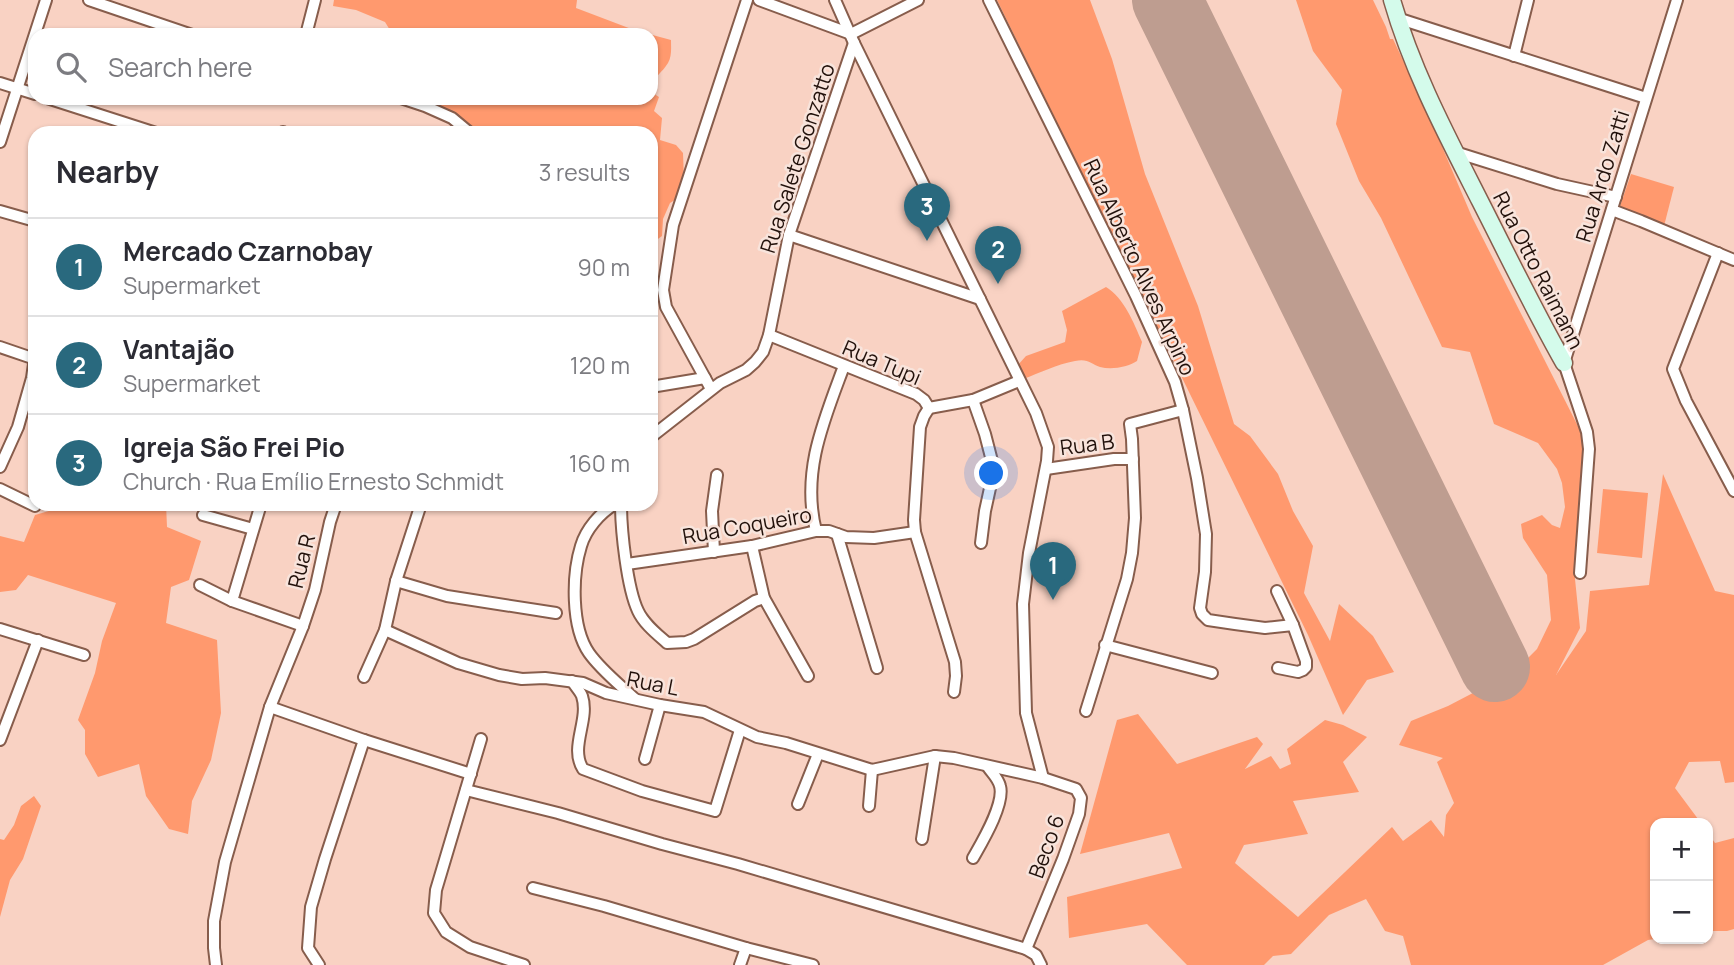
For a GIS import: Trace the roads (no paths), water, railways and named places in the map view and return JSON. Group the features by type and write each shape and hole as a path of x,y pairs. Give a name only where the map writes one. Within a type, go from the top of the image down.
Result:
{"street":[{"path":"37,28 46,0"},
{"path":"89,0 171,28"},
{"path":"308,28 315,0"},
{"path":"711,389 666,307 663,290 673,225 747,0"},
{"path":"759,0 853,39"},
{"path":"835,0 1042,426 1048,447 1046,469 1028,553 1023,604 1026,713 1043,778"},
{"path":"853,39 918,0"},
{"name":"Rua Alberto Alves Arpino","path":"989,0 1136,296 1175,382 1198,478 1206,534 1200,608 1202,614 1208,620 1265,628 1293,625"},
{"name":"Rua Otto Raimann","path":"1392,0 1408,51 1455,152 1564,363 1587,432 1589,449 1580,573"},
{"path":"1514,56 1527,6 1539,0"},
{"name":"Rua Ardo Zatti","path":"1564,363 1677,0"},
{"path":"1397,18 1646,99"},
{"name":"Rua Salete Gonzatto","path":"658,432 711,389 746,370 763,352 769,335 789,235 853,39"},
{"path":"0,142 28,57"},
{"path":"0,83 28,92"},
{"path":"69,105 134,126"},
{"path":"422,105 452,118 462,126"},
{"path":"1455,152 1558,184 1616,197"},
{"path":"1612,210 1734,260"},
{"path":"0,211 28,219"},
{"path":"789,235 981,299"},
{"path":"1718,253 1674,369 1686,401 1734,491"},
{"path":"658,291 663,290"},
{"name":"Rua Tupi","path":"769,335 916,394 929,408 973,400 1019,381"},
{"path":"0,347 28,356"},
{"path":"816,531 811,493 815,452 844,366"},
{"path":"658,386 705,378"},
{"path":"1,461 18,427 28,392"},
{"path":"973,400 992,461 992,479 981,543"},
{"path":"929,408 920,427 915,532 955,662 954,692"},
{"name":"Rua B","path":"1046,469 1114,459 1133,459 1130,424 1183,410"},
{"path":"1086,711 1127,579 1132,553 1135,518 1133,459"},
{"path":"714,552 712,511 717,475"},
{"path":"0,489 28,503"},
{"path":"232,601 259,511"},
{"name":"Rua R","path":"216,965 214,921 225,862 270,707 315,590 334,511"},
{"path":"364,677 385,630 396,581 419,511"},
{"path":"604,511 589,529 581,545 577,568 575,618 587,651 601,668 635,699"},
{"path":"621,511 627,564 637,610 642,619 667,643 694,639 764,598"},
{"path":"203,515 253,529"},
{"name":"Rua Coqueiro","path":"627,564 752,546 816,531 846,537 874,538 915,532"},
{"path":"836,534 877,667"},
{"path":"752,546 764,598 808,676"},
{"path":"396,581 447,596 556,613"},
{"path":"200,585 232,601 303,626"},
{"path":"1277,591 1302,647 1306,667 1298,672 1278,668"},
{"path":"0,629 84,655"},
{"name":"Rua L","path":"385,630 458,663 499,675 522,679 572,681 606,693 704,712 757,737 786,743 872,770 936,756 1043,778"},
{"path":"0,740 38,640"},
{"path":"1105,645 1212,673"},
{"path":"572,681 582,696 578,754 583,769 642,791 715,811 740,730"},
{"path":"645,759 660,705"},
{"path":"270,707 471,774"},
{"path":"481,739 436,890 434,913 446,932 470,947 524,965"},
{"path":"318,965 308,948 312,907 364,740"},
{"path":"798,804 818,754"},
{"path":"922,839 936,756"},
{"path":"973,858 998,808 1001,796 1001,787 988,767"},
{"path":"869,806 872,770"},
{"name":"Beco 6","path":"1026,949 1063,859 1079,814 1081,797 1076,789 1043,778"},
{"path":"466,790 770,873 1026,949 1036,955 1041,965"},
{"path":"533,888 813,965"},
{"path":"740,965 746,947"}],"place":[{"name":"Igreja São Frei Pio","path":"927,241"},
{"name":"Vantajão","path":"998,284"},
{"name":"Mercado Czarnobay","path":"1053,600"}]}
